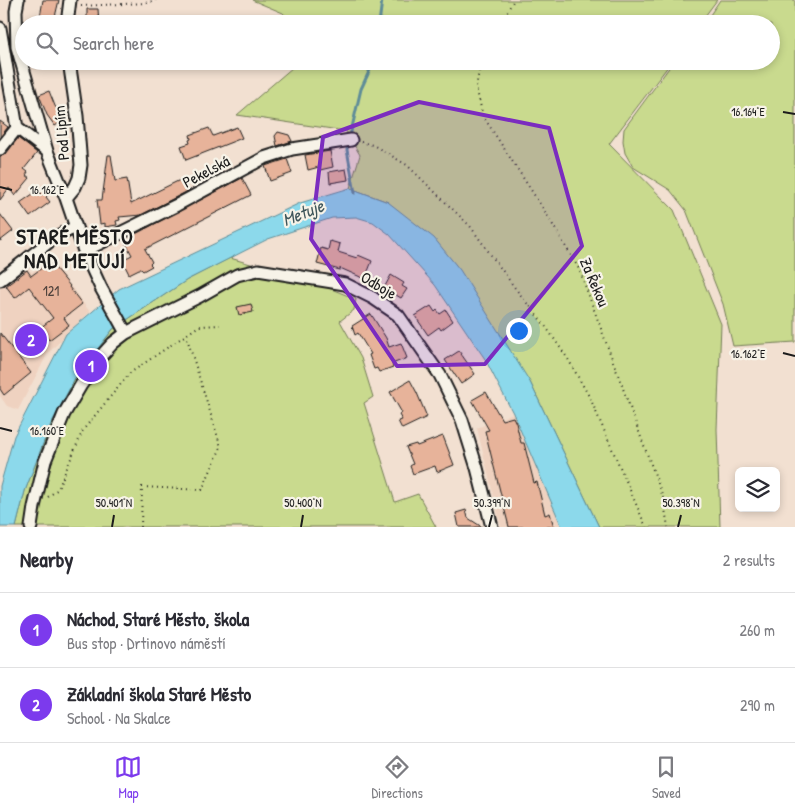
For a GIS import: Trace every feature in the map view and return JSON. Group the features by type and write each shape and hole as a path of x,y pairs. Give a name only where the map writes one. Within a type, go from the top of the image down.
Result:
{"street":[{"path":"16,15 18,0"},
{"path":"0,28 17,128 47,151"},
{"path":"25,70 47,151 66,198 84,251 101,288 124,330"},
{"name":"Pod Lipím","path":"66,198 75,187 81,165 71,70"},
{"path":"0,149 17,128"},
{"name":"Pekelská","path":"84,251 177,205 264,158 292,149 351,140"},
{"path":"0,280 54,238 75,227"},
{"name":"Odboje","path":"32,527 34,507 44,461 64,414 102,355 124,330 200,296 237,275 258,270 345,284 373,298 398,315 440,375 462,420 492,527"}],"path":[{"path":"70,3 145,3 156,0"},
{"path":"505,15 514,0"},
{"name":"Za Řekou","path":"479,70 476,87 483,116 544,210 579,269 663,497 668,527"},
{"path":"351,140 373,145 407,165 470,226 568,359 590,398 646,527"},
{"path":"34,507 58,489 83,430 130,373 199,326 220,325"},
{"path":"141,527 142,487 202,490 221,447 186,335"}],"highlighted area":[{"path":"419,102 549,128 582,246 485,364 397,366 311,239 323,137"}],"shaded area":[{"path":"51,260 90,312 48,353 18,410 7,406 0,396 0,288 27,268 32,272"},
{"path":"513,413 562,527 501,527 477,428"}],"green space":[{"path":"252,0 717,0 706,15 285,15"},
{"path":"720,0 795,0 795,342 733,346 723,304 686,210 670,190 633,167 625,153 624,129 667,70 780,70 780,15 710,15"},
{"path":"290,70 665,70 609,144 674,210 721,324 717,429 720,527 599,527 530,382 388,202 350,188 360,155 346,131 237,115"},
{"path":"230,258 304,278 356,299 354,310 340,321 361,358 373,397 364,403 395,502 418,494 436,527 16,527 25,491 49,428 75,378 113,329 187,280"}],"water":[{"name":"Metuje","path":"350,188 388,202 434,238 460,270 530,382 599,527 562,527 513,413 485,359 435,285 389,234 373,222 356,217 332,218 268,239 187,280 113,329 75,378 49,428 25,491 16,527 0,527 0,486 14,436 66,334 119,289 300,203"}],"building":[{"path":"43,0 59,0 55,15 40,15"},
{"path":"87,9 98,9 98,15 87,15"},
{"path":"49,91 55,106 64,120 55,126 47,115 39,95"},
{"path":"0,121 8,127 0,137"},
{"path":"237,127 242,138 186,160 181,146 190,143 190,135 209,128 213,136"},
{"path":"278,132 289,135 292,141 277,146 275,136"},
{"path":"18,138 37,153 24,169 28,172 26,175 30,178 15,196 9,188 0,200 0,156 6,154"},
{"path":"330,151 333,167 320,170 319,167 308,170 305,155"},
{"path":"108,155 111,155 115,181 127,179 131,204 182,179 188,191 141,215 119,217 120,220 116,221 117,225 105,227 105,223 100,224 97,200 102,200"},
{"path":"287,159 292,173 270,181 265,166"},
{"path":"346,169 348,180 330,183 329,172"},
{"path":"242,178 251,195 145,249 152,262 150,264 152,266 143,271 139,269 129,274 122,260 132,255 124,240"},
{"path":"43,188 50,202 30,217 20,203"},
{"path":"0,214 13,231 0,241"},
{"path":"330,241 340,244 338,252 357,258 358,255 372,261 365,279 340,268 340,270 317,264 321,248 328,250"},
{"path":"50,262 82,304 64,318 69,325 49,340 40,328 53,318 29,287 15,298 6,286 27,270 31,276"},
{"path":"391,275 404,283 402,286 407,289 401,298 384,288"},
{"path":"251,304 253,312 239,315 237,307"},
{"path":"431,306 435,312 437,310 440,314 446,310 453,321 441,330 439,327 428,335 415,316"},
{"path":"371,314 386,338 389,347 401,343 407,358 392,364 393,367 379,372 377,368 374,369 369,355 371,354 358,333 355,335 352,326"},
{"path":"0,333 31,373 4,395 0,389"},
{"path":"459,351 475,374 461,384 445,360"},
{"path":"410,380 427,417 402,429 398,421 402,420 399,415 402,413 390,392"},
{"path":"486,392 502,420 513,417 521,443 524,443 534,483 537,482 545,515 550,513 554,527 509,527 485,431 489,430 472,400"},
{"path":"443,436 454,465 437,472 435,466 413,474 410,466 413,464 406,447 416,444 417,446"},
{"path":"466,510 468,518 482,527 459,527 456,513"}],"waterway":[{"path":"380,15 382,0"},
{"path":"350,136 361,89 370,70"},
{"path":"348,143 347,150 355,193"}],"place":[{"name":"Základní škola Staré Město","path":"31,340"},
{"name":"Náchod, Staré Město, škola","path":"91,366"}],"district":[{"name":"STARÉ MĚSTO NAD METUJÍ","path":"75,249"}]}
